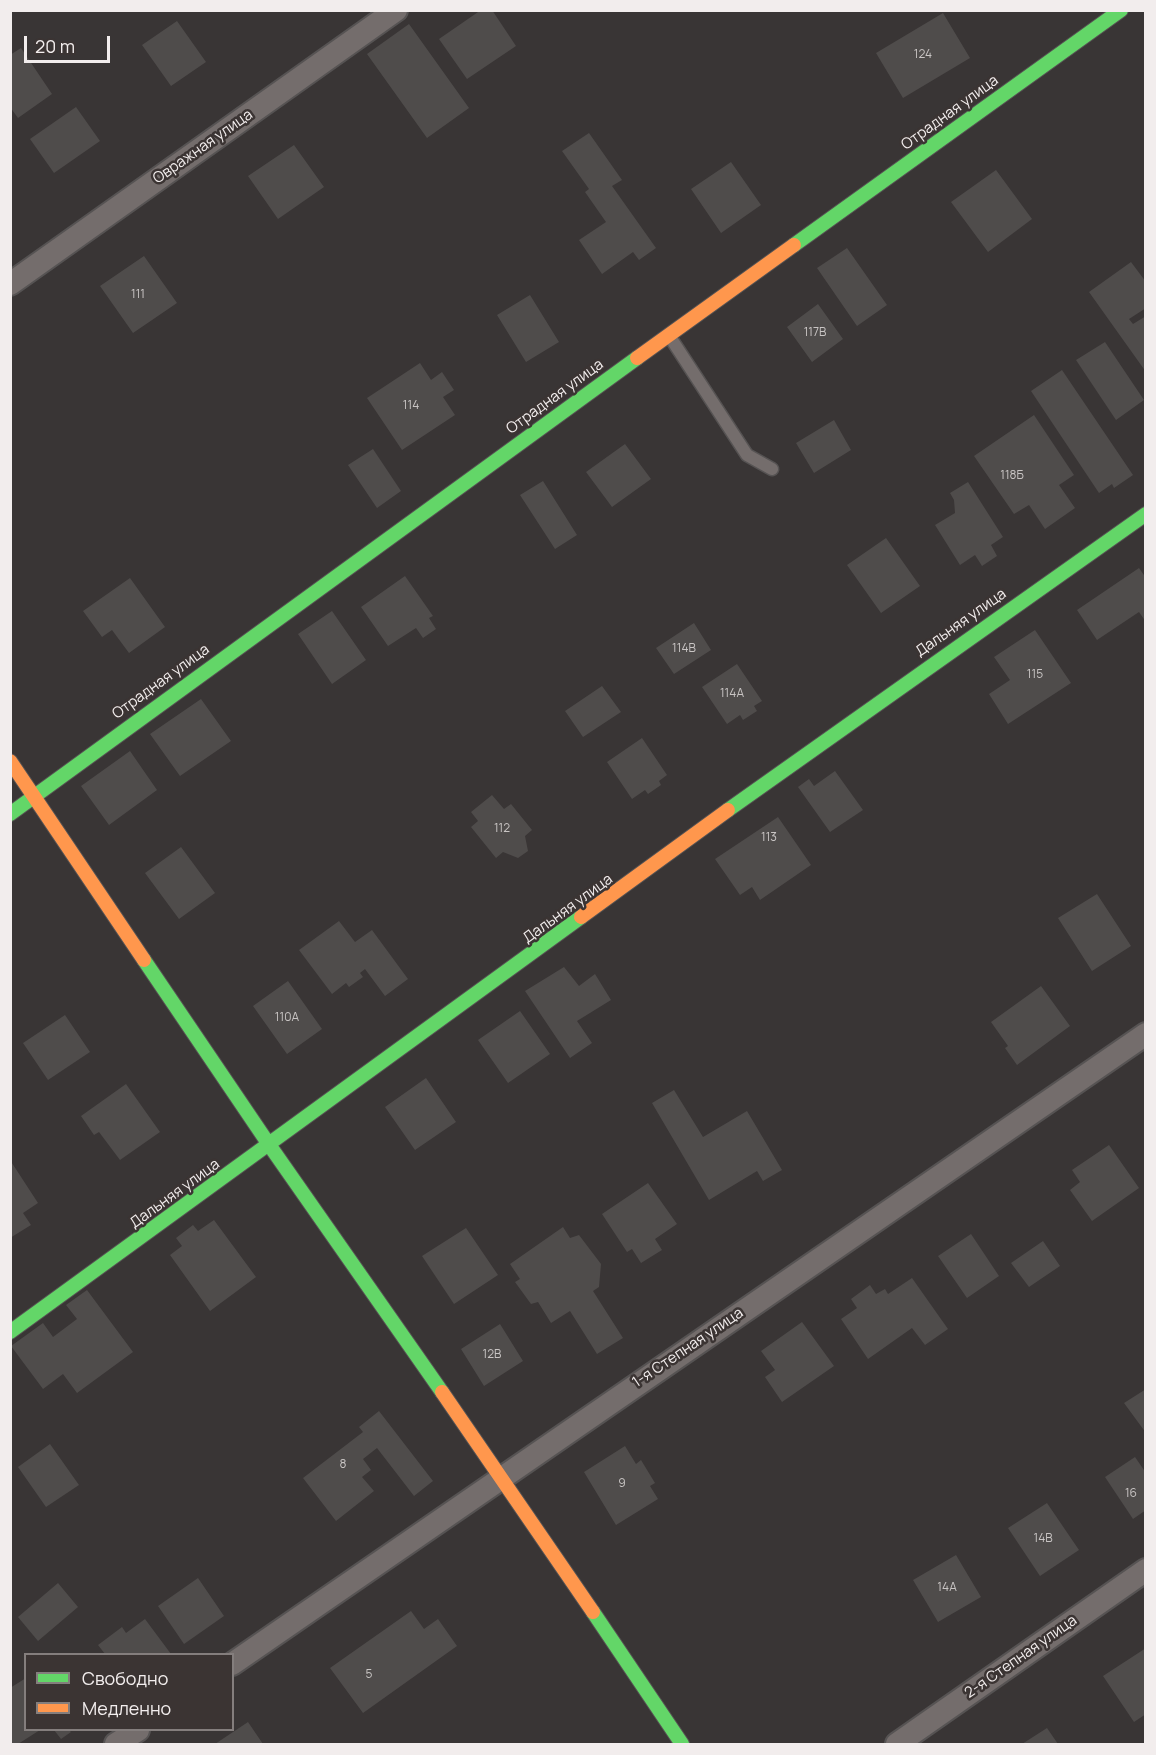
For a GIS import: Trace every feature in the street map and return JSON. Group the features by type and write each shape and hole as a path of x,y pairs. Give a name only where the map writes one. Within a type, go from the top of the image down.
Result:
{"street":[{"name":"Овражная улица","path":"10,284 396,10"},
{"name":"Отрадная улица","path":"10,814 362,555 1121,10"},
{"name":"Дальняя улица","path":"10,1332 270,1146 950,649 1146,514"},
{"path":"10,761 270,1146 501,1476 682,1744"},
{"name":"1-я Степная улица","path":"234,1663 501,1476 1146,1034"},
{"name":"2-я Степная улица","path":"897,1744 1146,1570"},
{"path":"116,1744 136,1731"}],"lane":[{"path":"668,335 747,455 772,469"}],"building":[{"path":"481,10 492,10 516,46 467,79 439,39"},
{"path":"943,13 970,58 903,98 876,53"},
{"path":"177,21 206,62 171,86 142,45"},
{"path":"409,24 469,108 427,138 367,54"},
{"path":"21,48 52,94 18,118 10,107 10,55"},
{"path":"76,107 100,141 54,173 30,139"},
{"path":"589,133 622,180 612,186 656,248 639,260 633,252 602,274 579,240 606,222 585,192 589,189 562,151"},
{"path":"294,145 324,187 278,219 248,176"},
{"path":"731,162 761,205 721,233 691,189"},
{"path":"996,170 1032,219 988,252 951,202"},
{"path":"847,248 887,305 857,326 817,268"},
{"path":"144,256 177,303 133,333 100,286"},
{"path":"1131,262 1146,282 1146,308 1129,319 1133,324 1146,316 1146,372 1089,292"},
{"path":"530,295 559,342 526,362 497,315"},
{"path":"818,304 843,339 812,362 787,327"},
{"path":"1105,342 1144,400 1116,420 1076,360"},
{"path":"420,363 431,380 442,372 454,390 443,397 455,415 402,450 367,398"},
{"path":"1062,370 1133,475 1114,488 1112,484 1099,493 1031,391"},
{"path":"1034,415 1074,475 1059,485 1075,508 1045,529 1029,505 1014,514 974,456"},
{"path":"834,420 851,450 814,473 796,443"},
{"path":"625,444 651,479 612,507 586,472"},
{"path":"373,449 401,491 377,508 348,465"},
{"path":"543,481 577,535 555,549 520,495"},
{"path":"968,482 1003,537 991,545 997,556 982,566 975,555 960,565 935,525 955,513 954,500 950,493"},
{"path":"886,538 920,586 881,613 847,565"},
{"path":"1139,568 1146,578 1146,622 1139,612 1097,640 1077,610"},
{"path":"405,576 433,616 429,618 436,629 423,638 416,628 388,646 361,607"},
{"path":"130,578 165,627 129,653 112,630 102,637 83,611"},
{"path":"332,611 366,660 332,684 298,634"},
{"path":"694,623 711,650 674,674 656,648"},
{"path":"1035,630 1071,683 1008,724 989,694 1010,680 994,657"},
{"path":"737,664 762,701 754,706 757,711 743,720 740,715 727,724 702,687"},
{"path":"602,686 621,712 583,737 565,711"},
{"path":"201,699 231,741 180,776 150,734"},
{"path":"642,738 667,775 659,781 661,785 648,794 645,790 632,799 607,762"},
{"path":"130,751 157,790 109,825 81,786"},
{"path":"835,771 863,810 830,832 798,787 809,779 814,786"},
{"path":"492,795 504,809 511,804 532,830 525,836 528,851 518,858 503,852 496,858 471,827 478,821 471,812"},
{"path":"778,817 811,865 760,900 752,887 740,895 715,859"},
{"path":"181,847 215,893 179,919 145,873"},
{"path":"1097,894 1131,946 1092,971 1058,918"},
{"path":"339,921 355,942 372,930 408,979 385,996 365,969 360,973 363,977 349,987 346,983 332,994 299,950"},
{"path":"564,967 579,986 595,974 611,1000 577,1021 592,1043 570,1058 525,991"},
{"path":"288,981 322,1029 287,1054 253,1006"},
{"path":"1041,986 1070,1026 1017,1065 1005,1048 1008,1046 991,1022"},
{"path":"520,1011 550,1054 508,1083 478,1040"},
{"path":"65,1015 90,1052 48,1080 23,1043"},
{"path":"426,1078 456,1122 415,1150 385,1107"},
{"path":"126,1084 160,1132 120,1160 99,1132 94,1135 81,1116"},
{"path":"674,1090 703,1137 747,1111 782,1170 763,1181 757,1171 709,1200 652,1103"},
{"path":"1109,1145 1139,1188 1092,1221 1070,1190 1080,1182 1072,1170"},
{"path":"10,1160 38,1203 23,1213 31,1225 10,1238"},
{"path":"648,1183 677,1224 655,1239 662,1250 641,1263 632,1249 627,1252 602,1214"},
{"path":"214,1220 256,1277 210,1311 170,1255 182,1246 176,1238 193,1225 198,1231"},
{"path":"563,1227 570,1238 579,1235 601,1264 599,1287 593,1291 623,1338 597,1354 570,1311 551,1323 538,1302 531,1304 515,1282 520,1279 510,1264"},
{"path":"466,1228 498,1275 454,1304 422,1256"},
{"path":"971,1234 999,1276 967,1298 938,1256"},
{"path":"1043,1241 1060,1266 1029,1287 1011,1263"},
{"path":"912,1278 948,1329 925,1345 912,1328 868,1359 841,1319 857,1308 851,1299 870,1285 876,1294 885,1289 888,1294"},
{"path":"87,1290 133,1352 77,1393 63,1374 43,1389 11,1346 43,1323 53,1337 77,1319 66,1305"},
{"path":"802,1322 834,1366 782,1402 765,1377 775,1370 761,1351"},
{"path":"500,1324 523,1361 484,1386 461,1349"},
{"path":"1146,1389 1146,1433 1124,1403"},
{"path":"379,1411 433,1481 414,1496 377,1448 363,1459 371,1470 362,1477 374,1491 336,1521 303,1478 363,1432 359,1427"},
{"path":"50,1444 79,1485 46,1507 18,1467"},
{"path":"625,1446 636,1464 641,1460 655,1483 650,1486 658,1499 616,1525 584,1472"},
{"path":"1135,1457 1146,1473 1146,1510 1133,1519 1105,1477"},
{"path":"1047,1503 1079,1550 1040,1576 1008,1528"},
{"path":"956,1555 981,1597 938,1622 913,1580"},
{"path":"198,1578 224,1616 184,1644 158,1606"},
{"path":"58,1583 78,1607 38,1641 18,1617"},
{"path":"411,1611 424,1629 438,1619 457,1646 363,1713 330,1668"},
{"path":"145,1619 170,1653 104,1653 98,1645 122,1627 126,1633"},
{"path":"1146,1648 1146,1714 1134,1722 1103,1676"},
{"path":"24,1679 24,1731 38,1731 18,1744 10,1744 10,1688"},
{"path":"248,1722 263,1744 215,1744"},
{"path":"1047,1728 1058,1744 1022,1744"},
{"path":"55,1731 71,1732 61,1739"}],"traffic: fast":[{"path":"794,245 1121,10"},
{"path":"10,814 637,358"},
{"path":"728,810 1146,514"},
{"path":"10,1332 581,917"},
{"path":"144,960 270,1146 442,1392"},
{"path":"593,1612 682,1744"}],"traffic: slow":[{"path":"637,358 794,245"},
{"path":"10,761 144,960"},
{"path":"581,917 728,810"},
{"path":"442,1392 593,1612"}]}
